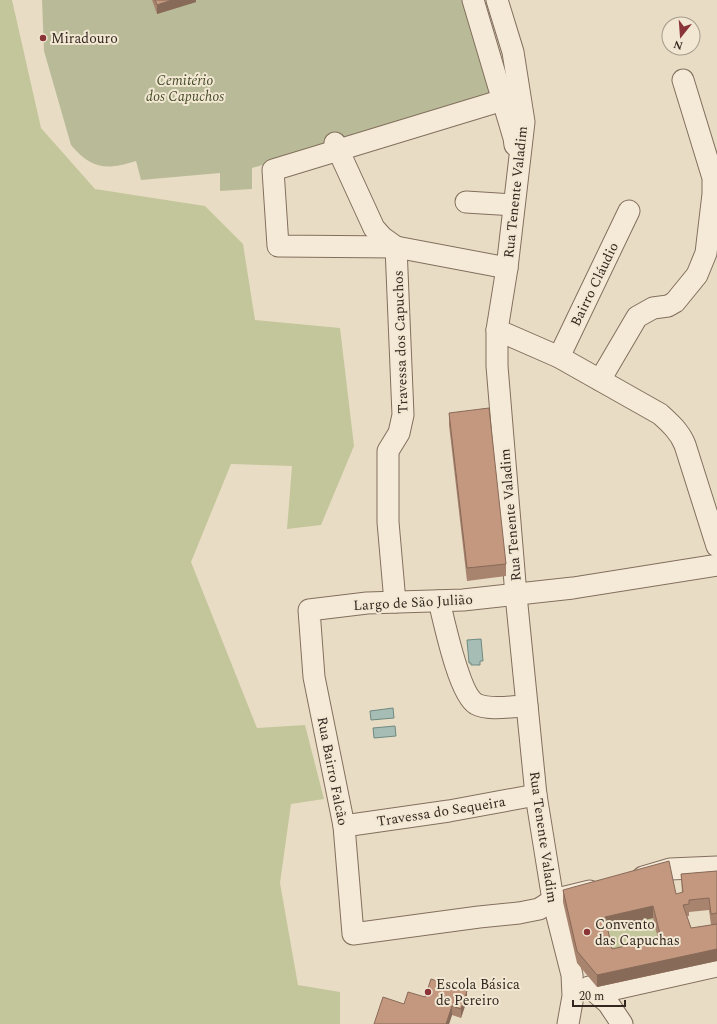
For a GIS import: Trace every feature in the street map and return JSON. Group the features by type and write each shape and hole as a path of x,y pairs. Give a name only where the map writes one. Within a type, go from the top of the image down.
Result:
{"street":[{"path":"473,0 514,138 517,172"},
{"name":"Rua Tenente Valadim","path":"497,0 513,52 524,122 513,205 507,268 497,330 497,366 516,594 536,795 553,900 572,975 573,996 568,1024"},
{"path":"600,380 637,317 653,308 668,306 675,302 697,275 706,253 713,194 712,178 683,80"},
{"path":"503,100 404,129 336,146 273,170 278,246 396,247 507,268"},
{"path":"336,146 374,228 382,237 396,247"},
{"path":"466,202 513,205"},
{"name":"Bairro Cláudio","path":"559,357 629,211"},
{"name":"Travessa dos Capuchos","path":"395,602 388,522 388,451 399,434 403,415 396,247"},
{"path":"497,330 559,357 660,414 682,436 717,546"},
{"name":"Largo de São Julião","path":"309,610 395,602 439,601 573,588 717,565"},
{"path":"439,601 456,668 472,701 485,707 527,706"},
{"name":"Rua Bairro Falcão","path":"309,610 314,677 344,826 352,934 519,913 539,909 553,900"},
{"name":"Travessa do Sequeira","path":"344,826 449,811 536,795"},
{"path":"553,900 670,869 717,867"},
{"path":"597,993 717,966"},
{"path":"572,975 608,1003 622,1024"}],"green space":[{"path":"0,0 12,0 41,128 95,189 205,206 243,244 255,320 340,328 354,446 321,525 287,529 292,466 231,464 191,562 257,728 305,725 324,799 291,804 280,883 298,985 340,992 340,1024 0,1024"},
{"name":"Cemitério dos Capuchos","path":"42,0 463,0 496,95 252,168 252,189 220,191 220,173 141,180 136,161 117,166 100,166 86,159 71,145 44,51"},
{"path":"653,918 661,950 612,961 605,929"}],"water":[{"path":"481,639 483,661 480,661 480,665 471,665 471,663 469,663 467,640"},
{"path":"393,708 394,718 371,720 370,711"},
{"path":"395,726 396,736 374,738 373,728"}],"building":[{"path":"155,0 172,0 157,5"},
{"path":"489,408 506,564 467,568 449,413"},
{"name":"Convento das Capuchas","path":"669,861 676,894 683,892 681,874 717,871 717,913 711,914 709,898 689,900 689,904 683,905 691,928 717,924 717,949 597,975 577,951 563,890","holes":["653,906 661,938 612,949 605,917"]},
{"path":"431,979 467,991 461,1009 452,1006 446,1024 374,1024 383,997 404,1004 408,992 425,997"}],"place":[{"name":"Miradouro","path":"43,38"},
{"name":"Convento das Capuchas","path":"587,932"},
{"name":"Escola Básica de Pereiro","path":"428,992"}]}
